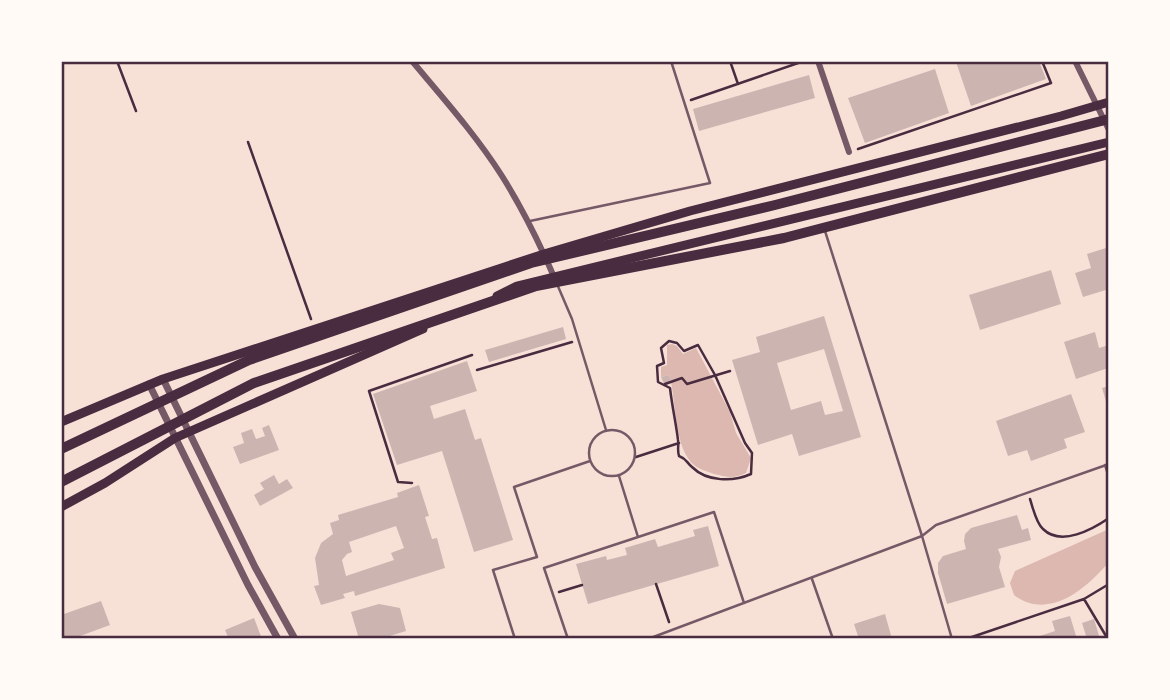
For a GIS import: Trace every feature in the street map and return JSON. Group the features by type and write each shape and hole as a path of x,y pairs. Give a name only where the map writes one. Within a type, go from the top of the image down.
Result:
{"highway":[{"path":"61,449 248,360 531,263 788,202 1109,118"},
{"path":"61,482 254,383 536,286 784,238 1109,154"}],"main road":[{"path":"61,422 163,379 544,254 690,211 1109,102"},
{"path":"61,507 105,483 175,438 517,286 1109,142"}],"street":[{"path":"412,61 486,151 517,200 554,277"},
{"path":"818,61 849,152"},
{"path":"1075,61 1109,130"},
{"path":"163,379 255,567 295,639"},
{"path":"149,384 248,585 278,639"}],"lane":[{"path":"527,222 710,183 671,61"},
{"path":"824,225 952,639"},
{"path":"554,277 578,340 606,430"},
{"path":"606,430 614,430 628,436 636,457 628,470 619,475 607,476 599,473 588,454 593,439 606,430"},
{"path":"515,639 493,570 537,556 514,487 590,461"},
{"path":"648,639 922,536 936,525 1107,465 1109,478"},
{"path":"619,475 638,537"},
{"path":"568,639 544,568 714,512 744,603"},
{"path":"812,579 833,639"}],"path":[{"path":"117,61 136,111"},
{"path":"730,61 738,84"},
{"path":"684,102 804,61"},
{"path":"849,152 1051,83 1042,61"},
{"path":"247,142 314,329"},
{"path":"477,370 578,340"},
{"path":"669,341 677,343 684,351 698,345 715,375 752,453 751,474 737,480 707,476 693,469 685,458 679,456 670,388 658,382 657,366 664,363 661,348 669,341"},
{"path":"412,483 398,482 369,391 472,355"},
{"path":"664,384 682,378 687,384 730,371"},
{"path":"636,457 679,443"},
{"path":"1027,493 1041,528 1049,533 1070,537 1109,518"},
{"path":"656,584 671,630"},
{"path":"966,639 1084,599 1109,584"},
{"path":"553,594 582,585"},
{"path":"1084,599 1107,637"},
{"path":"752,639 769,639"}],"shaded area":[{"path":"672,344 683,354 696,348 730,412 736,433 751,458 746,473 730,477 714,474 696,467 688,458 677,426 669,375 661,377 661,367 667,365 667,345"},
{"path":"1109,529 1109,562 1078,591 1053,603 1040,605 1014,595 1010,583 1015,571"}],"building":[{"path":"1039,61 1046,79 971,106 956,62"},
{"path":"935,69 949,113 865,143 848,98"},
{"path":"809,75 815,98 699,131 693,109"},
{"path":"1109,247 1109,289 1083,297 1075,273 1091,268 1087,254"},
{"path":"1051,270 1061,304 980,330 969,295"},
{"path":"824,316 861,437 799,456 792,434 758,445 732,360 760,352 756,337","holes":["824,349 843,411 825,415 821,401 791,410 777,363"]},
{"path":"563,327 566,339 489,362 485,350"},
{"path":"1095,332 1099,348 1109,345 1108,368 1076,379 1064,342"},
{"path":"467,361 477,391 430,406 434,419 465,409 475,440 481,438 513,540 474,552 442,451 397,465 373,394"},
{"path":"669,375 671,382 664,384 661,377"},
{"path":"1109,386 1109,408 1108,408 1102,388"},
{"path":"1071,394 1085,432 1064,439 1067,448 1031,461 1027,450 1008,456 996,421"},
{"path":"269,425 279,450 240,464 233,447 244,443 241,433 252,429 256,439 265,436 262,428"},
{"path":"274,475 279,484 287,479 293,488 260,506 254,495 264,489 260,483"},
{"path":"419,485 429,516 425,517 432,539 437,538 445,568 355,596 354,591 343,594 345,598 321,605 314,586 319,585 315,558 321,543 333,534 330,523 339,520 338,515 398,497 397,493","holes":["396,526 404,548 391,553 394,560 346,576 342,560 352,552 349,542"]},
{"path":"1017,515 1022,530 1028,528 1031,540 998,549 1001,557 999,567 1005,587 947,604 938,573 938,563 943,556 966,549 965,534 971,528"},
{"path":"708,526 719,566 588,604 576,564 606,556 607,560 627,555 625,548 655,539 658,547 695,536 693,530"},
{"path":"101,601 110,625 72,639 61,639 61,615"},
{"path":"379,604 400,608 406,631 380,639 359,639 351,612"},
{"path":"885,614 892,639 859,639 854,624"},
{"path":"1070,616 1077,639 1031,639 1055,631 1052,621"},
{"path":"254,618 262,639 229,639 225,630"},
{"path":"1094,619 1100,639 1087,639 1082,623"}]}
